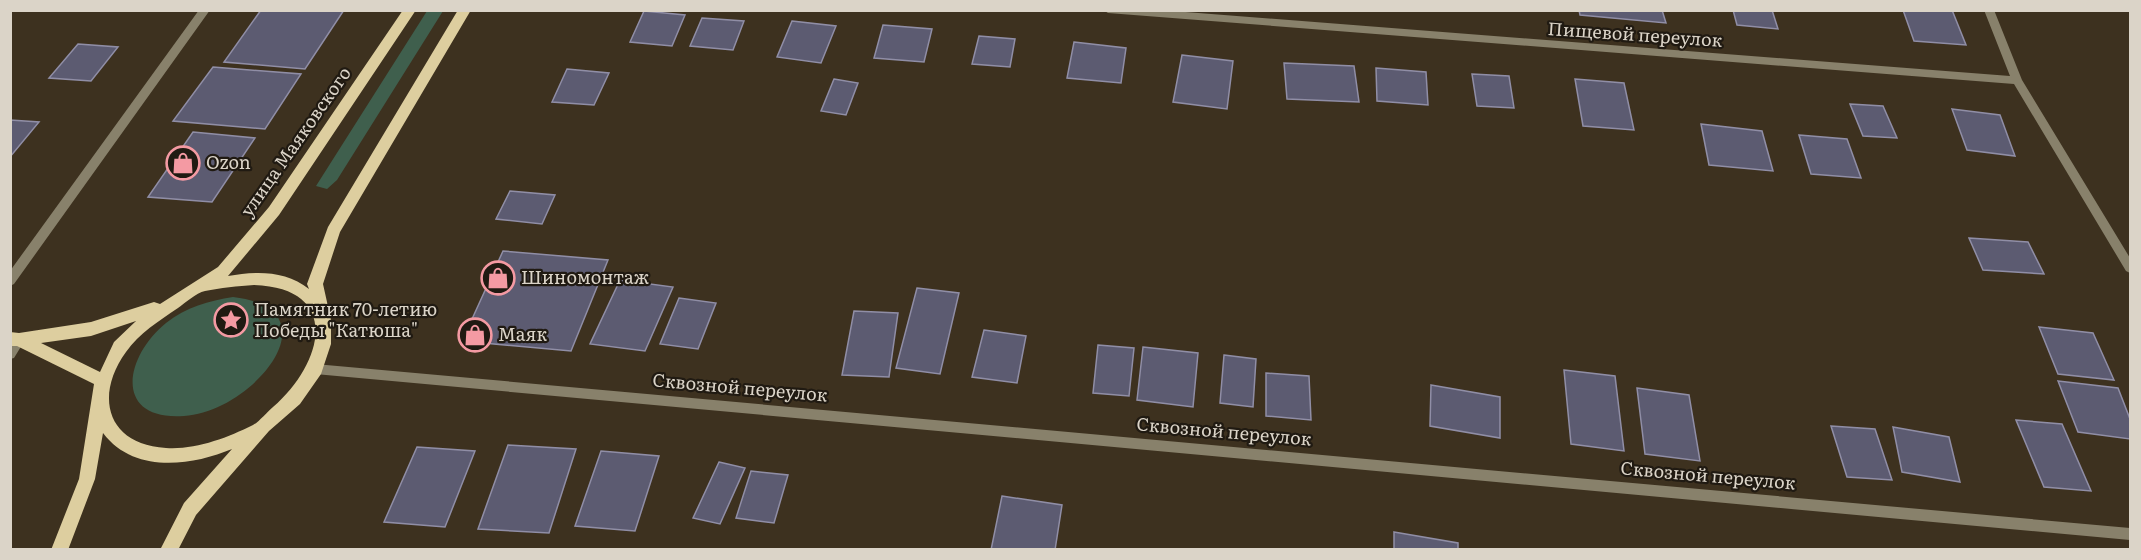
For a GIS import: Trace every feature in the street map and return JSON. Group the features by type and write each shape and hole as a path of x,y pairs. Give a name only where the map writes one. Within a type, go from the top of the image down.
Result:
{"main road":[{"name":"улица Маяковского","path":"59,549 87,479 103,381 120,347 142,323 223,271 274,211 410,10"},
{"name":"улица Маяковского","path":"168,549 190,509 263,426 294,399 315,369 323,344 323,320 315,284 333,231 465,10"},
{"name":"улица Маяковского","path":"170,303 205,287 237,279 264,278 294,286 312,300 323,320"},
{"path":"15,339 92,329 170,303"},
{"path":"15,339 103,381"},
{"name":"улица Маяковского","path":"103,381 100,409 110,433 132,449 161,456 197,454 230,443 263,426"}],"street":[{"path":"10,281 205,10"},
{"name":"Пищевой переулок","path":"1108,10 2017,81"},
{"path":"1989,10 2017,81 2130,268"},
{"path":"10,354 15,339"},
{"name":"Сквозной переулок","path":"315,369 2130,534"}],"green space":[{"path":"427,11 443,11 337,180 327,189 316,186"},
{"path":"233,297 264,305 279,320 282,339 274,360 258,380 236,397 210,410 184,416 161,415 145,408 136,398 133,384 135,369 141,353 152,337 166,323 190,309"}],"building":[{"path":"261,10 344,10 305,69 224,62"},
{"path":"1579,10 1662,10 1666,23 1580,15"},
{"path":"1733,10 1772,10 1778,29 1737,25"},
{"path":"1903,10 1952,10 1966,45 1914,41"},
{"path":"644,11 685,15 672,46 630,42"},
{"path":"702,18 744,21 733,50 690,46"},
{"path":"792,21 836,26 821,63 777,57"},
{"path":"883,25 932,29 924,62 874,58"},
{"path":"979,36 1015,39 1010,67 972,64"},
{"path":"1074,42 1126,48 1121,83 1067,78"},
{"path":"78,44 118,47 91,81 49,78"},
{"path":"1182,55 1233,61 1227,109 1173,102"},
{"path":"1284,63 1354,66 1359,102 1287,99"},
{"path":"213,67 301,74 265,129 173,121"},
{"path":"1376,68 1426,72 1428,105 1377,101"},
{"path":"567,69 609,73 594,105 552,102"},
{"path":"1472,74 1509,76 1514,108 1477,106"},
{"path":"834,79 858,83 846,115 821,111"},
{"path":"1575,79 1624,83 1634,130 1583,126"},
{"path":"1850,104 1883,106 1897,138 1863,136"},
{"path":"1952,109 2000,115 2015,156 1967,150"},
{"path":"10,120 39,122 10,157"},
{"path":"1701,124 1762,131 1773,171 1709,165"},
{"path":"193,132 255,138 212,202 148,197"},
{"path":"1799,135 1847,139 1861,178 1811,174"},
{"path":"510,191 555,195 542,224 496,219"},
{"path":"1969,238 2028,242 2044,274 1983,270"},
{"path":"503,251 608,260 571,351 462,341"},
{"path":"620,280 673,287 645,351 590,344"},
{"path":"917,288 959,293 940,374 896,368"},
{"path":"679,298 716,303 698,349 660,344"},
{"path":"854,311 898,313 889,377 842,375"},
{"path":"2039,327 2093,333 2114,380 2058,374"},
{"path":"984,330 1026,336 1017,383 972,377"},
{"path":"1098,345 1134,348 1129,396 1093,393"},
{"path":"1143,347 1198,353 1193,407 1137,400"},
{"path":"1224,355 1256,359 1253,407 1220,403"},
{"path":"1564,370 1615,376 1624,451 1571,444"},
{"path":"1266,373 1309,376 1311,420 1266,416"},
{"path":"2058,381 2118,388 2130,419 2130,439 2078,432"},
{"path":"1431,385 1500,397 1500,438 1430,426"},
{"path":"1637,388 1689,395 1700,461 1645,454"},
{"path":"2016,420 2062,424 2091,491 2044,487"},
{"path":"1831,426 1875,429 1892,480 1847,477"},
{"path":"1893,427 1949,437 1960,482 1902,472"},
{"path":"508,445 576,449 549,533 478,529"},
{"path":"417,447 475,451 445,527 384,522"},
{"path":"601,451 659,456 635,531 575,526"},
{"path":"719,462 745,468 720,524 693,518"},
{"path":"751,471 788,475 774,523 736,518"},
{"path":"1002,496 1062,505 1055,550 991,550"},
{"path":"1394,532 1458,543 1458,550 1394,550"}],"place":[{"name":"Ozon","path":"183,163"},
{"name":"Шиномонтаж","path":"498,278"},
{"name":"Памятник 70-летию Победы \"Катюша\"","path":"231,320"},
{"name":"Маяк","path":"475,335"}]}
